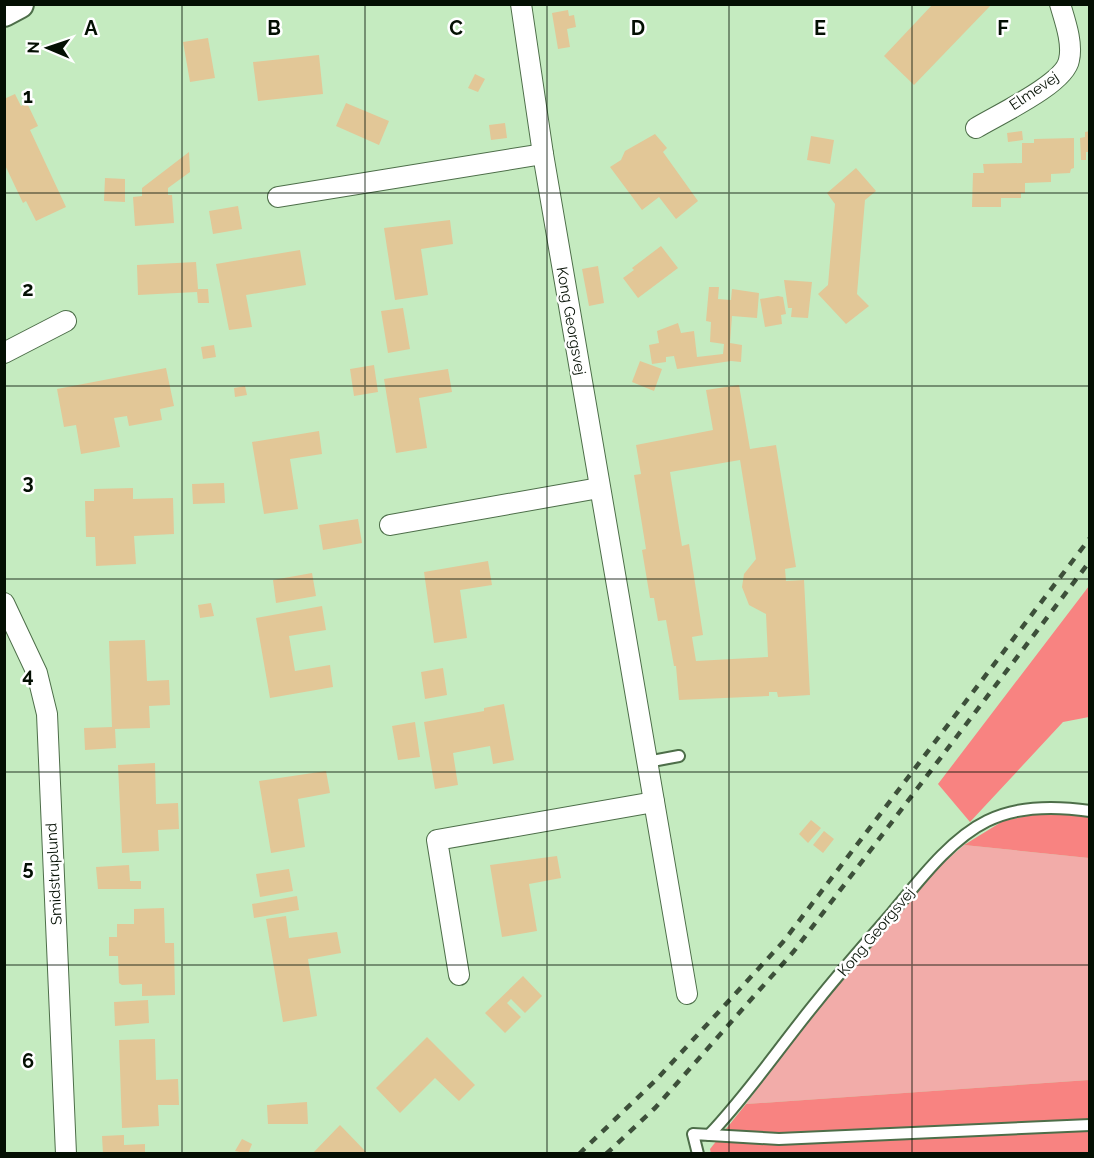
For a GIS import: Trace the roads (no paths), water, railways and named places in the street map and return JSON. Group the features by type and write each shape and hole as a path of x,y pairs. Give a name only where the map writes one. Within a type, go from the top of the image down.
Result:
{"main road":[{"path":"4,12 19,4"}],"street":[{"name":"Kong Georgsvej","path":"521,4 543,154 599,488 687,994"},
{"name":"Elmevej","path":"976,128 1060,78 1069,60 1067,29 1060,4"},
{"path":"278,197 543,154"},
{"path":"4,353 66,321"},
{"path":"390,525 599,488"},
{"name":"Smidstruplund","path":"4,603 37,673 47,714 66,1154"},
{"path":"459,975 437,840 654,802"}],"lane":[{"path":"647,762 679,756"},
{"name":"Kong Georgsvej","path":"698,1154 693,1134 709,1135 738,1104 818,1000 934,864 956,844 986,821 1019,811 1055,806 1089,811"},
{"path":"709,1135 779,1139 1089,1125"}],"railway":[{"path":"579,1154 656,1080 783,942 1090,538"},
{"path":"606,1154 655,1108 794,951 1090,561"}]}
